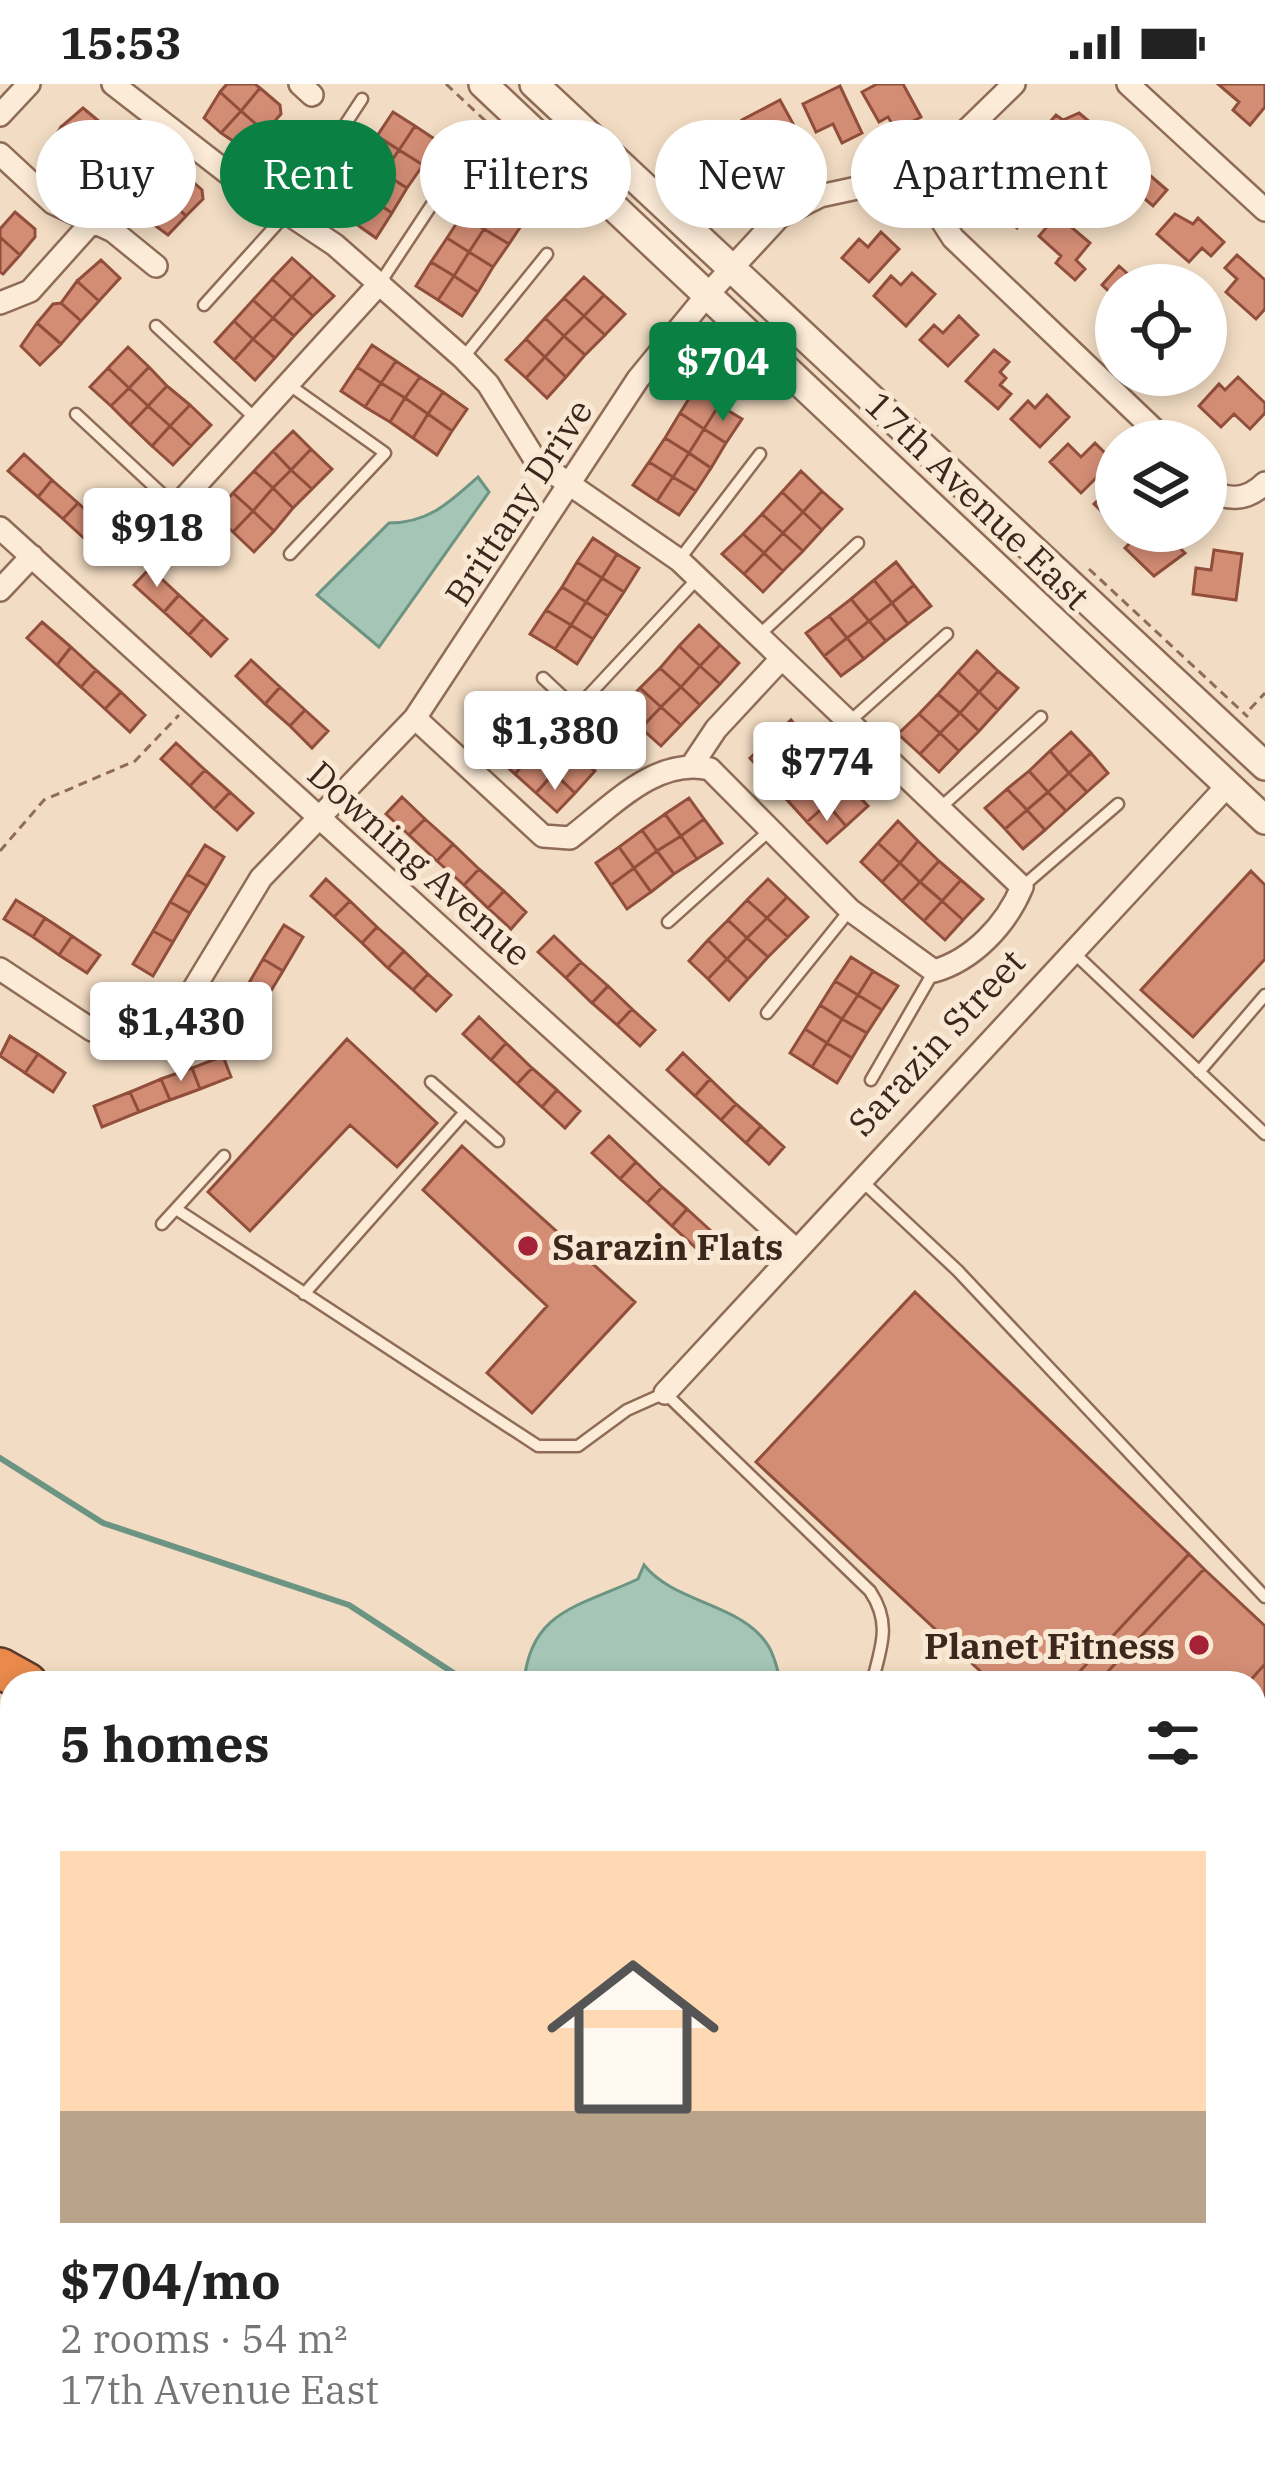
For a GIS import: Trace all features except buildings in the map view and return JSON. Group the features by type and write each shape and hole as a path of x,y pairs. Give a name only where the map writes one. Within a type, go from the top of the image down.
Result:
{"street":[{"path":"0,116 29,84"},
{"path":"113,84 220,167"},
{"name":"17th Avenue East","path":"483,84 1265,820"},
{"name":"17th Avenue East","path":"534,84 1262,756"},
{"name":"Brittany Drive","path":"981,120 1014,84"},
{"path":"1128,84 1265,210"},
{"path":"0,154 36,187"},
{"name":"Brittany Drive","path":"0,969 92,1030 136,1040 176,1018 261,878 416,718 638,379 780,215 800,204 851,190"},
{"path":"0,303 30,291 87,228"},
{"path":"101,228 126,240 156,266"},
{"path":"307,228 380,284 463,358 488,384 536,461 679,560 1022,887 1013,908 962,963 934,970 850,910 710,769 692,765 650,778 570,838 543,836 416,718"},
{"path":"947,228 1144,420"},
{"path":"176,507 380,284"},
{"path":"1227,498 1244,497 1265,483"},
{"name":"Downing Avenue","path":"0,528 795,1249"},
{"path":"0,590 32,556"},
{"path":"692,765 716,729 782,658"},
{"name":"Sarazin Street","path":"664,1393 1071,950 1228,785 1262,756"}],"lane":[{"path":"348,120 362,99"},
{"path":"380,284 420,223"},
{"path":"204,305 273,228"},
{"path":"463,358 548,254"},
{"path":"156,326 256,419"},
{"path":"288,384 385,453 290,554"},
{"path":"76,414 176,507"},
{"path":"679,560 760,454"},
{"path":"759,635 858,543"},
{"path":"576,710 698,578"},
{"path":"849,722 947,634"},
{"path":"543,678 605,736"},
{"path":"940,808 1041,716"},
{"path":"1022,887 1118,804"},
{"path":"668,922 768,832"},
{"path":"766,1013 850,910"},
{"path":"1071,950 1265,1134"},
{"path":"871,1080 934,970"},
{"path":"1199,1072 1265,995"},
{"path":"431,1082 498,1141"},
{"path":"304,1294 465,1112"},
{"path":"162,1224 224,1156"},
{"path":"860,1179 958,1271 1265,1597"},
{"path":"176,1209 538,1446 578,1446 595,1438 627,1410 664,1393 870,1591 884,1612 886,1630 875,1671"}],"path":[{"path":"1247,712 1265,693"},
{"path":"0,851 44,800 135,761 192,701"}],"shaded area":[{"path":"478,477 489,492 379,647 317,595 389,523 427,515"},
{"path":"644,1565 673,1588 743,1621 771,1651 777,1671 526,1671 536,1640 548,1625 578,1605 638,1579"}],"waterway":[{"path":"0,1458 103,1523 349,1605 451,1671"}],"place":[{"name":"Sarazin Flats","path":"528,1246"},
{"name":"Planet Fitness","path":"1199,1645"}]}
